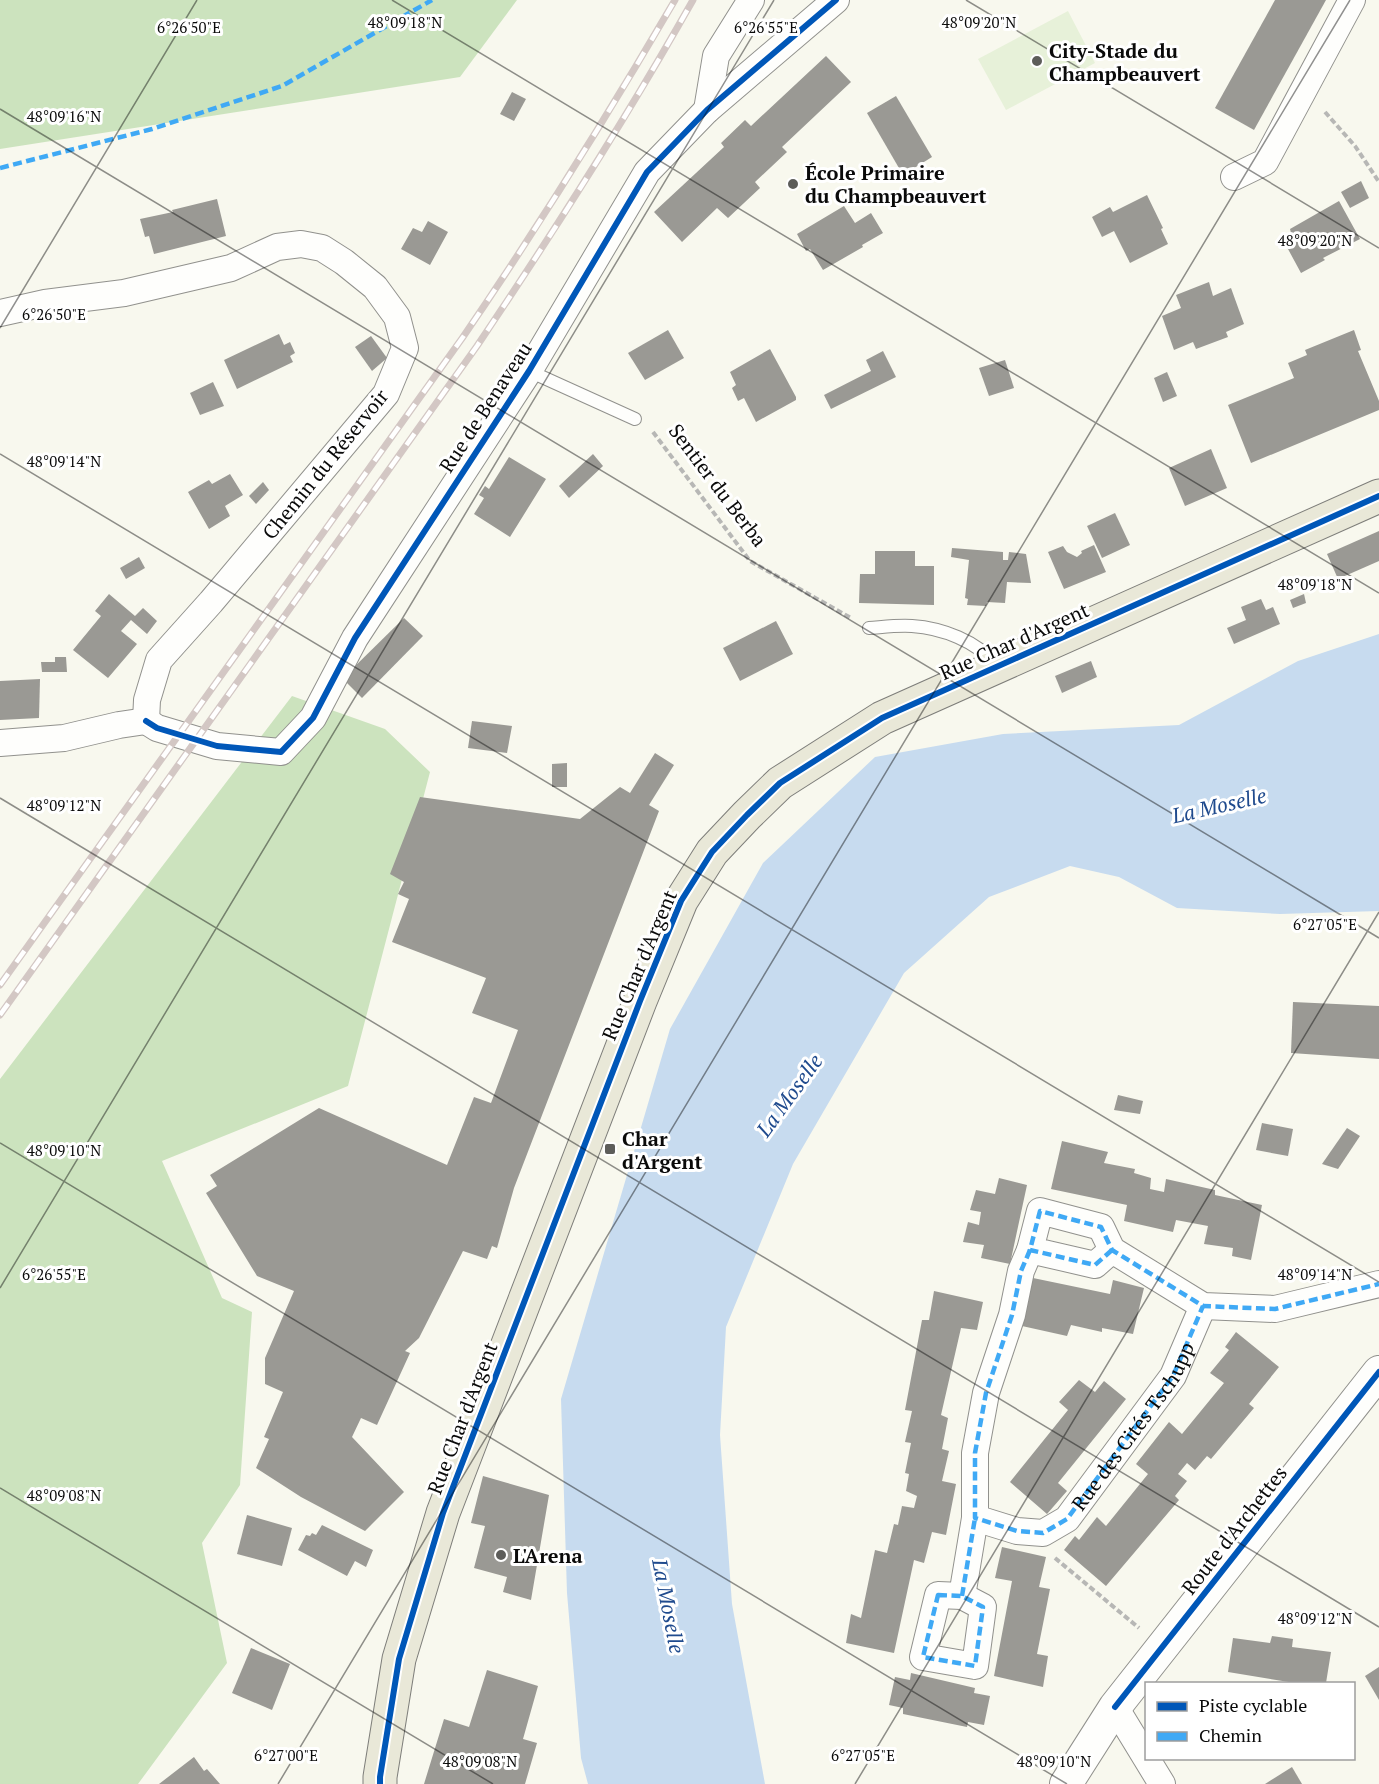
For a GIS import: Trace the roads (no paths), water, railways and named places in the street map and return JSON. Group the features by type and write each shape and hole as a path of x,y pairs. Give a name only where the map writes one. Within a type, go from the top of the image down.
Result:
{"main road":[{"name":"Rue Char d'Argent","path":"381,1784 380,1777 399,1659 443,1513 681,901 712,852 780,783 882,718 1379,496"}],"street":[{"path":"708,110 716,57 751,0"},
{"name":"Rue de Benaveau","path":"146,721 157,728 217,746 281,752 313,718 354,638 529,371 647,172 708,110 836,0"},
{"path":"1234,177 1265,162 1352,0"},
{"name":"Chemin du Réservoir","path":"0,313 45,303 134,291 231,268 278,248 301,244 322,248 344,262 375,287 397,317 405,348 386,394 211,602 159,660 147,700 146,721"},
{"path":"0,743 64,738 119,724 146,721"},
{"path":"962,1596 975,1518 975,1453 986,1393 1012,1315 1021,1271 1030,1250 1040,1211 1101,1227 1112,1250 1203,1306 1275,1309 1379,1284"},
{"path":"1030,1250 1095,1265 1112,1250"},
{"name":"Rue des Cités Tschupp","path":"975,1518 1017,1531 1043,1533 1067,1519 1173,1376 1203,1306"},
{"name":"Route d'Archettes","path":"1066,1784 1115,1707 1379,1372"},
{"path":"1115,1707 1145,1756"},
{"path":"1147,1760 1162,1784"}],"lane":[{"path":"529,371 636,419"},
{"path":"869,628 912,626 954,635 989,657 997,666"}],"water":[{"name":"La Moselle","path":"1379,634 1379,911 1280,914 1177,908 1119,877 1070,866 989,897 904,973 793,1164 726,1327 720,1435 732,1604 765,1784 588,1784 581,1758 567,1593 561,1399 670,1029 763,863 875,757 1003,734 1179,725 1298,661"}],"railway":[{"path":"0,985 463,337 572,170 675,0"},
{"path":"0,1015 477,346 588,175 693,0"}],"place":[{"name":"City-Stade du Champbeauvert","path":"1037,61"},
{"name":"École Primaire du Champbeauvert","path":"793,184"},
{"name":"Char d'Argent","path":"610,1149"},
{"name":"L'Arena","path":"501,1555"}]}
